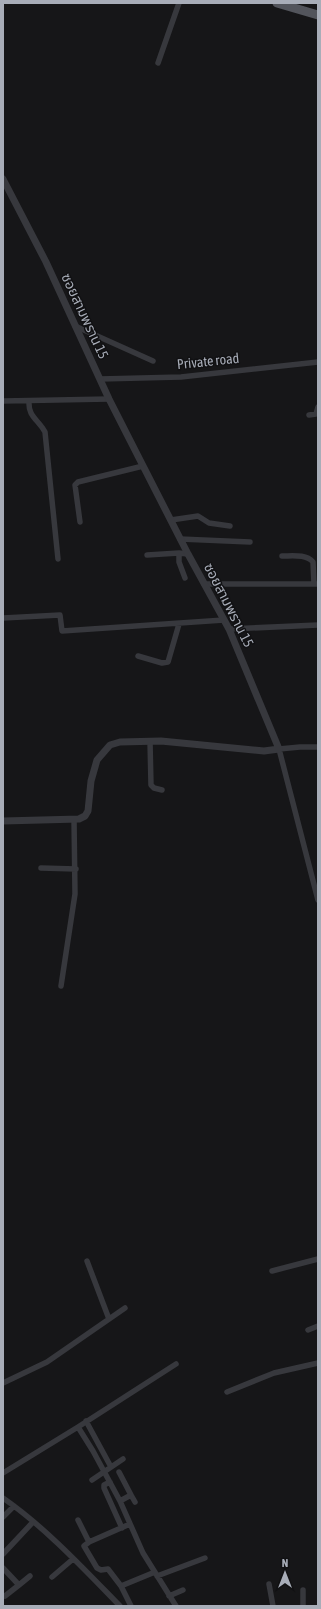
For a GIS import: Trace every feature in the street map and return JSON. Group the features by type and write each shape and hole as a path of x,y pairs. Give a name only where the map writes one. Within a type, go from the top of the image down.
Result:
{"main road":[{"path":"277,3 318,15"}],"street":[{"path":"158,63 179,3"},
{"name":"ซอยสามพราน 15","path":"3,178 46,262 109,399 180,539 229,629 279,749"},
{"path":"75,326 153,361"},
{"name":"Private road","path":"100,379 181,377 318,362"},
{"path":"3,401 109,399"},
{"path":"29,401 30,413 42,426 45,432 58,559"},
{"path":"309,415 316,414 318,407"},
{"path":"80,522 75,484 143,466"},
{"path":"171,520 198,516 209,523 230,526"},
{"path":"180,539 250,542"},
{"path":"179,553 179,562 185,578"},
{"path":"148,556 179,553 188,554"},
{"path":"204,584 316,584 313,562 311,559 304,557 282,556"},
{"path":"3,618 60,615 62,631 224,620"},
{"path":"138,656 162,663 168,662 179,624"},
{"path":"229,629 318,625"},
{"path":"150,741 151,785 154,788 162,790"},
{"path":"3,821 79,819 85,816 88,811 93,771 97,760 110,745 120,742 162,741 264,751 300,746 318,747"},
{"path":"279,749 318,900"},
{"path":"60,986 74,906 76,869 74,819"},
{"path":"41,868 76,869"},
{"path":"272,1271 318,1259"},
{"path":"87,1261 109,1319"},
{"path":"3,1383 47,1362 124,1308"},
{"path":"308,1330 318,1326"},
{"path":"227,1392 274,1373 318,1363"},
{"path":"3,1473 176,1364"},
{"path":"86,1421 111,1467"},
{"path":"78,1427 94,1451 120,1501 142,1553 176,1606"},
{"path":"92,1480 123,1459"},
{"path":"119,1472 134,1502"},
{"path":"110,1482 104,1488 122,1528"},
{"path":"120,1501 131,1495"},
{"path":"3,1498 33,1522 120,1606"},
{"path":"3,1517 14,1506"},
{"path":"78,1520 89,1542"},
{"path":"3,1554 33,1522"},
{"path":"130,1524 89,1542 84,1546 95,1565 101,1570 108,1569 121,1586 130,1606"},
{"path":"121,1586 205,1558"},
{"path":"52,1578 72,1559"},
{"path":"3,1568 19,1585"},
{"path":"5,1596 30,1576"},
{"path":"269,1584 273,1606"},
{"path":"169,1596 183,1590"},
{"path":"303,1590 303,1606"}]}
